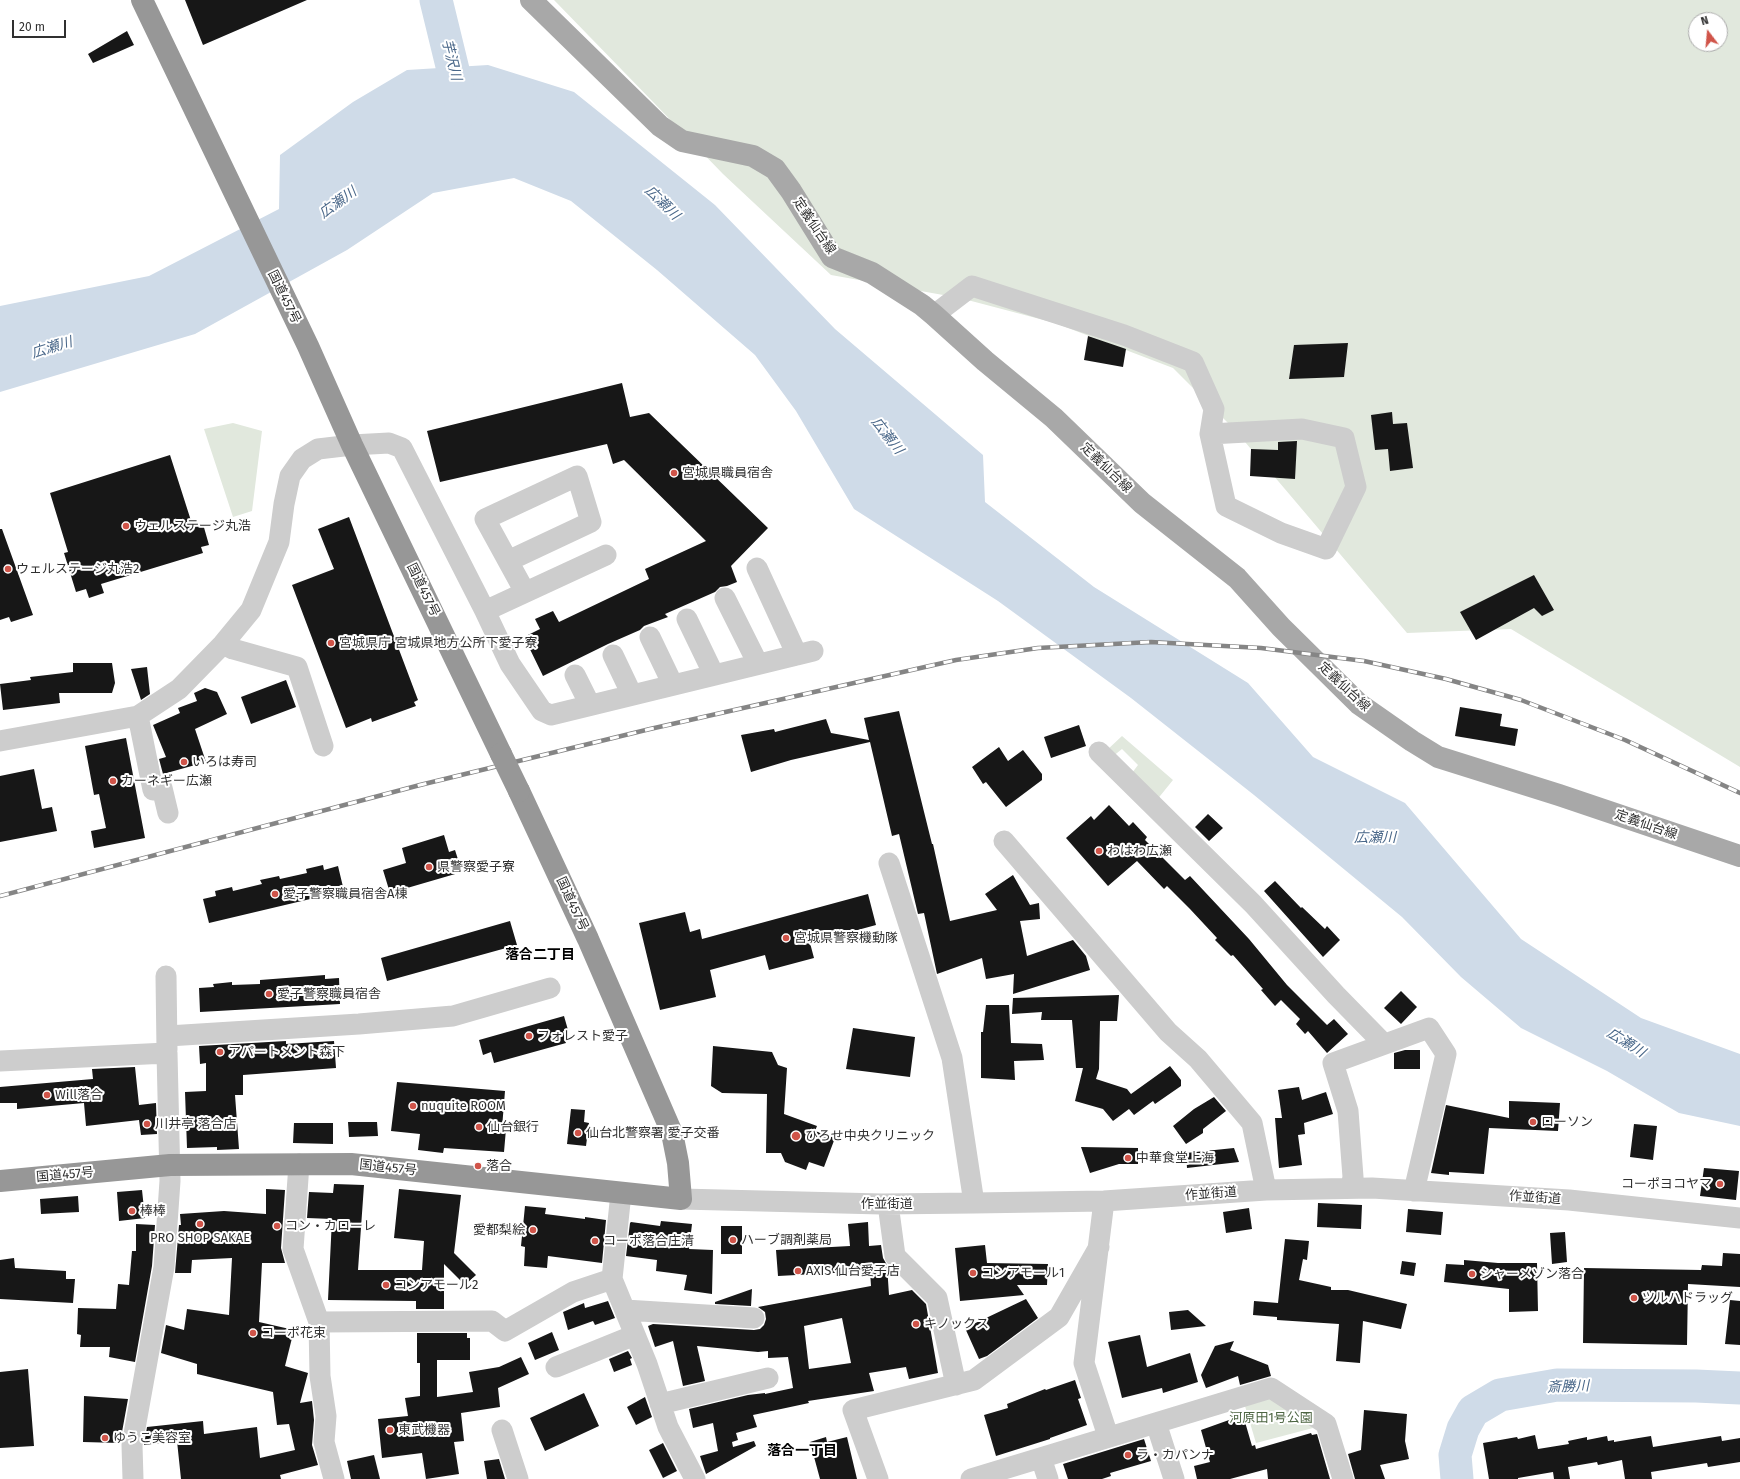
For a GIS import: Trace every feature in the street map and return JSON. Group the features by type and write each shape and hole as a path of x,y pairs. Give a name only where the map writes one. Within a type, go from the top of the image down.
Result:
{"highway":[{"name":"国道457号","path":"0,1181 170,1166 351,1164 681,1199 678,1163 672,1133 588,938 519,791 352,445 308,346 142,0"}],"main road":[{"name":"定義仙台線","path":"531,0 660,126 682,140 753,156 775,169 791,191 832,257 872,273 922,305 934,315 985,361 1054,418 1142,503 1237,578 1281,627 1359,704 1438,757 1559,795 1740,856"}],"street":[{"path":"934,315 972,286 1124,335 1193,362 1214,409 1210,434 1226,506 1281,533 1326,549 1356,487 1344,438 1302,429 1210,434"},
{"path":"0,741 138,716 179,689 228,647 251,610 278,542 290,476 302,458 318,449 389,443 402,448 485,611 510,664 542,711 551,715 805,653 757,568"},
{"path":"508,561 591,522 577,476 485,519 508,561 525,592"},
{"path":"485,611 606,555"},
{"path":"725,598 758,664"},
{"path":"687,619 714,675"},
{"path":"650,637 673,685"},
{"path":"228,647 297,667 323,746"},
{"path":"613,655 632,695"},
{"path":"576,675 590,706"},
{"path":"138,716 153,790 162,788 168,813"},
{"path":"1099,752 1253,904 1336,995 1383,1043"},
{"path":"1004,841 1168,1032 1198,1059 1252,1123 1266,1190"},
{"path":"889,863 952,1058 974,1204"},
{"path":"133,1479 132,1445 164,1267 170,1166 166,976"},
{"path":"0,1061 359,1024 453,1016 550,988"},
{"path":"1351,1188 1353,1177 1348,1111 1333,1063 1383,1043 1429,1028 1446,1054 1414,1190"},
{"path":"299,1164 292,1249 319,1322 320,1376 326,1416 324,1442 334,1479"},
{"name":"作並街道","path":"681,1199 888,1204 974,1204 1104,1201 1266,1190 1351,1188 1414,1190 1569,1200 1740,1218"},
{"path":"621,1193 612,1279 647,1364 668,1426 695,1479"},
{"path":"1104,1201 1084,1363 1108,1436"},
{"path":"888,1204 895,1256 937,1298 956,1385"},
{"path":"878,1479 853,1410 974,1380 1059,1317 1099,1247"},
{"path":"319,1322 492,1321 505,1331 573,1292 612,1279"},
{"path":"625,1310 754,1318"},
{"path":"556,1367 635,1335"},
{"path":"660,1404 768,1378"},
{"path":"971,1479 1108,1436 1271,1388 1326,1424 1344,1479"},
{"path":"1156,1423 1174,1479"},
{"path":"502,1430 518,1479"},
{"path":"1041,1458 1048,1479"}],"green space":[{"path":"554,0 1740,0 1740,767 1511,629 1407,633 1234,429 1173,368 1055,323 960,298 831,275 723,174"},
{"path":"233,423 262,431 252,511 233,517 204,429"},
{"path":"1122,736 1173,780 1156,801 1132,773 1138,765 1122,749 1112,757 1106,751"},
{"name":"河原田1号公園","path":"1275,1395 1313,1428 1256,1443 1245,1406"}],"water":[{"name":"広瀬川","path":"488,65 574,92 715,205 835,329 983,455 985,502 1094,587 1248,683 1313,757 1405,803 1521,939 1641,1018 1740,1054 1740,1126 1679,1113 1607,1071 1521,1028 1461,977 1402,917 1254,795 1131,698 998,601 854,509 796,411 755,355 657,270 571,201 514,178 433,193 347,250 195,334 0,392 0,306 149,276 279,209 280,155 353,102 407,70"}],"building":[{"path":"185,0 307,0 203,45"},
{"path":"127,31 134,45 93,63 88,54"},
{"path":"1088,336 1126,349 1123,367 1084,360"},
{"path":"1348,343 1344,377 1289,379 1294,345"},
{"name":"宮城県職員宿舎","path":"622,383 630,417 649,413 768,528 731,566 737,582 720,587 715,592 665,614 668,617 644,626 640,630 543,676 524,637 540,629 535,619 553,611 559,622 649,579 645,569 706,541 624,460 613,464 607,444 440,482 427,431"},
{"path":"1392,412 1393,424 1407,423 1413,468 1390,471 1388,449 1375,450 1371,415"},
{"path":"1297,441 1295,479 1250,476 1251,449 1278,450 1278,442"},
{"name":"ウェルステージ丸浩","path":"170,455 193,527 203,524 209,545 201,547 203,553 101,584 104,593 89,598 86,589 76,592 64,553 68,552 50,493"},
{"name":"宮城県庁 宮城県地方公所下愛子寮","path":"349,517 418,700 414,702 416,706 372,722 371,718 346,728 292,585 334,569 318,529"},
{"name":"ウェルステージ丸浩2","path":"0,529 2,529 33,615 11,622 9,617 0,620"},
{"path":"1534,575 1554,610 1542,616 1534,608 1476,640 1460,612"},
{"path":"73,663 112,663 115,683 112,693 59,693 60,703 3,710 0,684 31,680 30,677 73,672"},
{"path":"147,667 150,694 141,700 131,669"},
{"path":"286,680 296,707 251,724 241,697"},
{"path":"205,688 217,692 227,714 195,729 206,762 163,774 159,759 166,757 153,725 180,713 178,708 197,701 194,693"},
{"path":"1460,707 1502,714 1500,726 1518,729 1515,746 1455,736"},
{"path":"899,711 933,844 950,921 997,910 985,894 1013,875 1030,905 1039,903 1040,919 1020,921 1027,956 1073,940 1086,956 1090,970 1013,994 1014,974 986,979 982,958 937,974 924,913 918,914 899,834 892,836 870,742 791,760 751,772 741,735 774,729 775,732 826,719 831,733 869,740 864,718"},
{"path":"1079,725 1086,746 1051,758 1044,737"},
{"name":"カーネギー広瀬","path":"126,738 145,838 94,848 91,831 106,828 99,794 94,795 85,746"},
{"path":"999,747 1008,761 1023,750 1042,774 1042,780 1006,807 986,782 983,784 972,767"},
{"path":"34,769 42,809 52,807 57,831 0,842 0,776"},
{"path":"1109,805 1129,826 1133,822 1147,837 1145,840 1185,880 1190,876 1249,939 1287,985 1327,1025 1334,1019 1348,1034 1327,1053 1308,1031 1305,1034 1296,1024 1300,1019 1281,1000 1275,1006 1261,990 1263,989 1233,955 1231,956 1215,940 1217,938 1190,909 1167,886 1164,889 1137,861 1108,886 1066,838 1091,816 1094,820"},
{"path":"1208,814 1223,828 1209,841 1195,827"},
{"name":"県警察愛子寮","path":"444,835 449,852 455,850 462,872 390,893 383,870 406,863 402,848"},
{"name":"愛子警察職員宿舎A棟","path":"323,865 324,870 338,866 344,891 209,923 203,899 216,896 215,891 232,887 233,891 262,884 260,880 279,876 280,879 307,873 306,869"},
{"path":"1275,881 1301,908 1302,907 1325,929 1327,926 1340,940 1323,957 1264,891"},
{"path":"868,894 876,925 810,943 814,958 769,970 765,955 710,970 716,997 660,1010 639,923 685,912 690,932 700,929 702,939"},
{"name":"愛子警察職員宿舎","path":"510,921 517,945 387,981 381,958"},
{"name":"愛子警察職員宿舎","path":"325,975 325,979 339,978 340,1004 200,1012 199,988 214,987 213,984 232,982 232,985 260,984 260,980"},
{"path":"1401,991 1417,1007 1401,1024 1384,1008"},
{"path":"1119,995 1117,1021 1100,1021 1099,1069 1096,1079 1127,1089 1131,1094 1170,1066 1181,1080 1181,1086 1155,1104 1153,1101 1134,1115 1129,1109 1113,1121 1103,1109 1075,1101 1083,1068 1076,1068 1072,1020 1041,1020 1042,1012 1012,1014 1013,998"},
{"path":"986,1005 1009,1005 1011,1043 1042,1044 1044,1060 1014,1061 1015,1080 981,1078 981,1032 983,1032"},
{"name":"フォレスト愛子","path":"564,1016 568,1030 563,1031 566,1043 494,1063 491,1052 483,1055 479,1040"},
{"path":"853,1028 915,1037 910,1077 846,1069"},
{"path":"286,1041 286,1044 334,1041 336,1068 243,1075 243,1095 235,1095 239,1149 217,1150 217,1147 187,1148 185,1092 206,1091 206,1063 200,1064 199,1046"},
{"path":"713,1046 772,1052 778,1065 787,1068 784,1114 817,1126 815,1131 835,1138 824,1167 809,1162 806,1170 785,1162 781,1153 766,1153 767,1094 722,1093 711,1086"},
{"path":"1405,1050 1420,1050 1420,1069 1394,1069 1394,1053"},
{"path":"135,1067 139,1105 156,1103 157,1134 141,1135 139,1120 86,1126 84,1103 17,1109 17,1103 0,1103 0,1087 93,1079 92,1069"},
{"path":"397,1082 505,1091 502,1128 506,1129 504,1152 444,1148 443,1153 418,1150 420,1134 391,1131"},
{"path":"1299,1087 1302,1100 1326,1092 1333,1114 1304,1123 1305,1134 1298,1135 1302,1165 1279,1168 1275,1118 1282,1118 1278,1090"},
{"path":"1214,1097 1226,1111 1203,1129 1203,1133 1186,1144 1173,1126 1194,1109"},
{"path":"1509,1101 1560,1103 1558,1131 1489,1128 1484,1174 1449,1172 1449,1175 1431,1173 1446,1105 1509,1118"},
{"name":"仙台北警察署 愛子交番","path":"571,1109 585,1110 584,1122 589,1123 586,1146 567,1144"},
{"path":"348,1122 377,1122 378,1136 349,1137"},
{"path":"294,1123 333,1123 333,1144 293,1143"},
{"path":"1634,1124 1657,1126 1653,1160 1630,1157"},
{"path":"1081,1147 1138,1148 1138,1164 1119,1164 1090,1173"},
{"path":"1234,1148 1239,1162 1187,1168 1186,1153"},
{"name":"コーポヨコヤマ","path":"1704,1168 1739,1171 1736,1200 1700,1196"},
{"path":"334,1184 364,1185 358,1270 422,1270 424,1241 394,1238 399,1189 461,1195 454,1253 476,1275 465,1285 444,1264 444,1309 416,1309 416,1301 328,1300 332,1219 307,1218 309,1192 333,1193"},
{"path":"266,1189 285,1190 281,1248 285,1263 262,1263 259,1322 294,1330 285,1366 308,1373 300,1403 312,1401 314,1420 312,1445 318,1465 280,1475 281,1479 181,1479 177,1441 144,1445 147,1427 203,1421 204,1434 257,1427 260,1458 295,1450 289,1424 277,1425 273,1392 197,1374 197,1364 161,1353 166,1325 184,1330 187,1309 229,1315 232,1258 192,1260 191,1273 175,1273 179,1225 181,1225 180,1214 224,1211 266,1214"},
{"path":"142,1190 145,1218 119,1221 117,1192"},
{"path":"78,1196 79,1212 41,1214 40,1199"},
{"path":"1318,1203 1362,1205 1361,1229 1317,1227"},
{"path":"525,1206 546,1208 545,1214 606,1220 602,1263 548,1256 547,1268 524,1266 525,1247 521,1246"},
{"path":"1249,1208 1252,1229 1226,1233 1223,1212"},
{"path":"1408,1209 1443,1212 1441,1235 1406,1232"},
{"path":"661,1221 692,1224 689,1249 713,1250 712,1294 684,1290 687,1275 656,1271 657,1260 626,1256 631,1222 660,1226"},
{"path":"868,1222 869,1246 881,1245 883,1258 887,1265 889,1295 912,1290 926,1304 938,1373 909,1379 906,1367 869,1373 874,1391 808,1401 809,1403 753,1415 757,1427 736,1433 738,1440 732,1442 733,1447 754,1441 756,1446 706,1474 700,1456 718,1451 713,1423 693,1428 689,1409 748,1395 765,1394 793,1388 788,1357 768,1358 768,1351 758,1352 697,1346 705,1381 683,1386 673,1341 655,1347 648,1326 653,1324 754,1330 760,1329 764,1325 766,1319 765,1312 758,1307 871,1286 870,1271 778,1276 776,1250 850,1246 848,1224","holes":["842,1318 851,1363 809,1369 804,1326"]},
{"path":"136,1224 155,1225 152,1266 135,1362 109,1357 110,1347 80,1347 81,1335 77,1334 78,1308 116,1309 118,1284 129,1285 132,1251 136,1251"},
{"path":"721,1226 742,1226 742,1254 721,1254"},
{"path":"1565,1232 1567,1262 1552,1264 1550,1233"},
{"path":"1285,1239 1309,1241 1307,1260 1303,1259 1299,1280 1331,1287 1331,1290 1348,1290 1407,1304 1401,1329 1363,1321 1360,1363 1336,1361 1339,1324 1277,1320 1277,1317 1253,1315 1254,1301 1278,1303"},
{"path":"985,1245 987,1263 1048,1264 1047,1285 1017,1285 1024,1295 960,1301 955,1248"},
{"path":"1723,1253 1740,1254 1740,1287 1688,1284 1687,1345 1583,1343 1584,1268 1701,1270 1702,1265 1722,1266"},
{"path":"14,1258 15,1268 66,1271 66,1279 75,1279 73,1303 0,1299 0,1260"},
{"path":"1464,1260 1498,1263 1537,1263 1538,1311 1509,1312 1509,1289 1444,1282 1446,1264 1464,1265"},
{"path":"1402,1261 1416,1263 1414,1276 1400,1274"},
{"path":"752,1289 751,1306 715,1304 715,1302"},
{"path":"1026,1299 1038,1318 987,1356 979,1359 965,1328"},
{"path":"1730,1300 1740,1301 1740,1345 1725,1344"},
{"path":"608,1301 615,1318 595,1325 593,1321 568,1330 563,1312 584,1303 585,1308"},
{"path":"1188,1310 1206,1326 1171,1330 1169,1312"},
{"path":"552,1332 559,1350 535,1360 528,1343"},
{"path":"417,1333 467,1333 467,1338 470,1338 470,1360 437,1360 437,1397 473,1392 469,1372 499,1367 521,1357 529,1374 498,1388 500,1407 461,1413 464,1441 454,1442 459,1474 426,1479 422,1453 382,1458 378,1419 408,1416 405,1398 420,1396 420,1363 417,1363"},
{"path":"1140,1335 1147,1367 1190,1353 1198,1382 1163,1393 1162,1388 1122,1398 1108,1342"},
{"path":"1234,1341 1230,1350 1268,1365 1271,1376 1240,1385 1238,1376 1206,1388 1201,1375 1215,1346"},
{"path":"628,1351 632,1358 630,1359 632,1365 614,1372 609,1359"},
{"path":"28,1369 34,1446 0,1448 0,1372"},
{"path":"1075,1380 1081,1398 1078,1399 1087,1425 1050,1439 996,1456 984,1415 1008,1408 1007,1404 1045,1389 1046,1390"},
{"path":"584,1393 599,1426 545,1451 530,1418"},
{"path":"84,1396 128,1399 120,1443 83,1442"},
{"path":"645,1397 652,1417 636,1425 627,1407"},
{"path":"1364,1410 1407,1414 1405,1441 1409,1459 1380,1465 1385,1479 1355,1479 1348,1454 1361,1450"},
{"path":"1243,1415 1252,1446 1255,1445 1256,1449 1311,1433 1312,1435 1317,1434 1330,1479 1268,1479 1267,1469 1230,1479 1197,1479 1194,1466 1210,1462 1201,1430"},
{"path":"1535,1435 1538,1449 1569,1444 1568,1441 1587,1437 1587,1440 1607,1436 1608,1441 1614,1440 1614,1442 1651,1436 1653,1447 1721,1436 1722,1441 1740,1438 1740,1462 1708,1467 1707,1463 1651,1472 1652,1479 1625,1479 1622,1460 1598,1465 1597,1462 1568,1467 1570,1479 1554,1479 1553,1472 1518,1479 1489,1479 1483,1443 1517,1437 1518,1439"},
{"path":"826,1437 827,1442 847,1437 857,1479 820,1479 810,1442"},
{"path":"1144,1439 1151,1461 1110,1473 1111,1476 1102,1479 1068,1479 1063,1464"},
{"path":"663,1443 677,1471 663,1478 649,1450"},
{"path":"374,1455 380,1479 351,1479 347,1461"},
{"path":"499,1459 505,1479 487,1479 484,1461"}],"waterway":[{"name":"芋沢川","path":"436,0 463,111"},
{"name":"斎勝川","path":"1457,1479 1455,1455 1463,1429 1473,1411 1500,1395 1557,1385 1696,1386 1740,1388"}],"railway":[{"path":"0,896 420,785 650,729 956,660 1038,648 1151,642 1261,648 1364,661 1446,679 1521,700 1625,740 1740,793"}],"place":[{"name":"宮城県職員宿舎","path":"674,473"},
{"name":"ウェルステージ丸浩","path":"126,526"},
{"name":"ウェルステージ丸浩2","path":"8,569"},
{"name":"宮城県庁 宮城県地方公所下愛子寮","path":"331,643"},
{"name":"いろは寿司","path":"184,762"},
{"name":"カーネギー広瀬","path":"113,781"},
{"name":"わはわ広瀬","path":"1099,851"},
{"name":"県警察愛子寮","path":"429,867"},
{"name":"愛子警察職員宿舎A棟","path":"275,894"},
{"name":"宮城県警察機動隊","path":"786,938"},
{"name":"愛子警察職員宿舎","path":"269,994"},
{"name":"フォレスト愛子","path":"529,1036"},
{"name":"アパートメント森下","path":"220,1052"},
{"name":"Will落合","path":"47,1095"},
{"name":"nuquite ROOM","path":"413,1106"},
{"name":"ローソン","path":"1533,1122"},
{"name":"川井亭 落合店","path":"147,1124"},
{"name":"仙台銀行","path":"479,1127"},
{"name":"仙台北警察署 愛子交番","path":"578,1133"},
{"name":"ひろせ中央クリニック","path":"796,1136"},
{"name":"中華食堂上海","path":"1128,1158"},
{"name":"落合","path":"478,1166"},
{"name":"コーポヨコヤマ","path":"1720,1184"},
{"name":"棒棒","path":"132,1211"},
{"name":"PRO SHOP SAKAE","path":"200,1224"},
{"name":"コン・カローレ","path":"277,1226"},
{"name":"愛都梨絵","path":"533,1230"},
{"name":"ハーブ調剤薬局","path":"733,1240"},
{"name":"コーポ落合庄清","path":"595,1241"},
{"name":"AXIS 仙台愛子店","path":"798,1271"},
{"name":"コンアモール1","path":"973,1273"},
{"name":"シャーメゾン落合","path":"1472,1274"},
{"name":"コンアモール2","path":"386,1285"},
{"name":"ツルハドラッグ","path":"1634,1298"},
{"name":"キノックス","path":"916,1324"},
{"name":"コーポ花束","path":"253,1333"},
{"name":"東武機器","path":"390,1430"},
{"name":"ゆうこ美容室","path":"105,1438"},
{"name":"ラ・カパンナ","path":"1128,1455"}],"district":[{"name":"落合二丁目","path":"540,955"},
{"name":"落合一丁目","path":"802,1451"}]}
